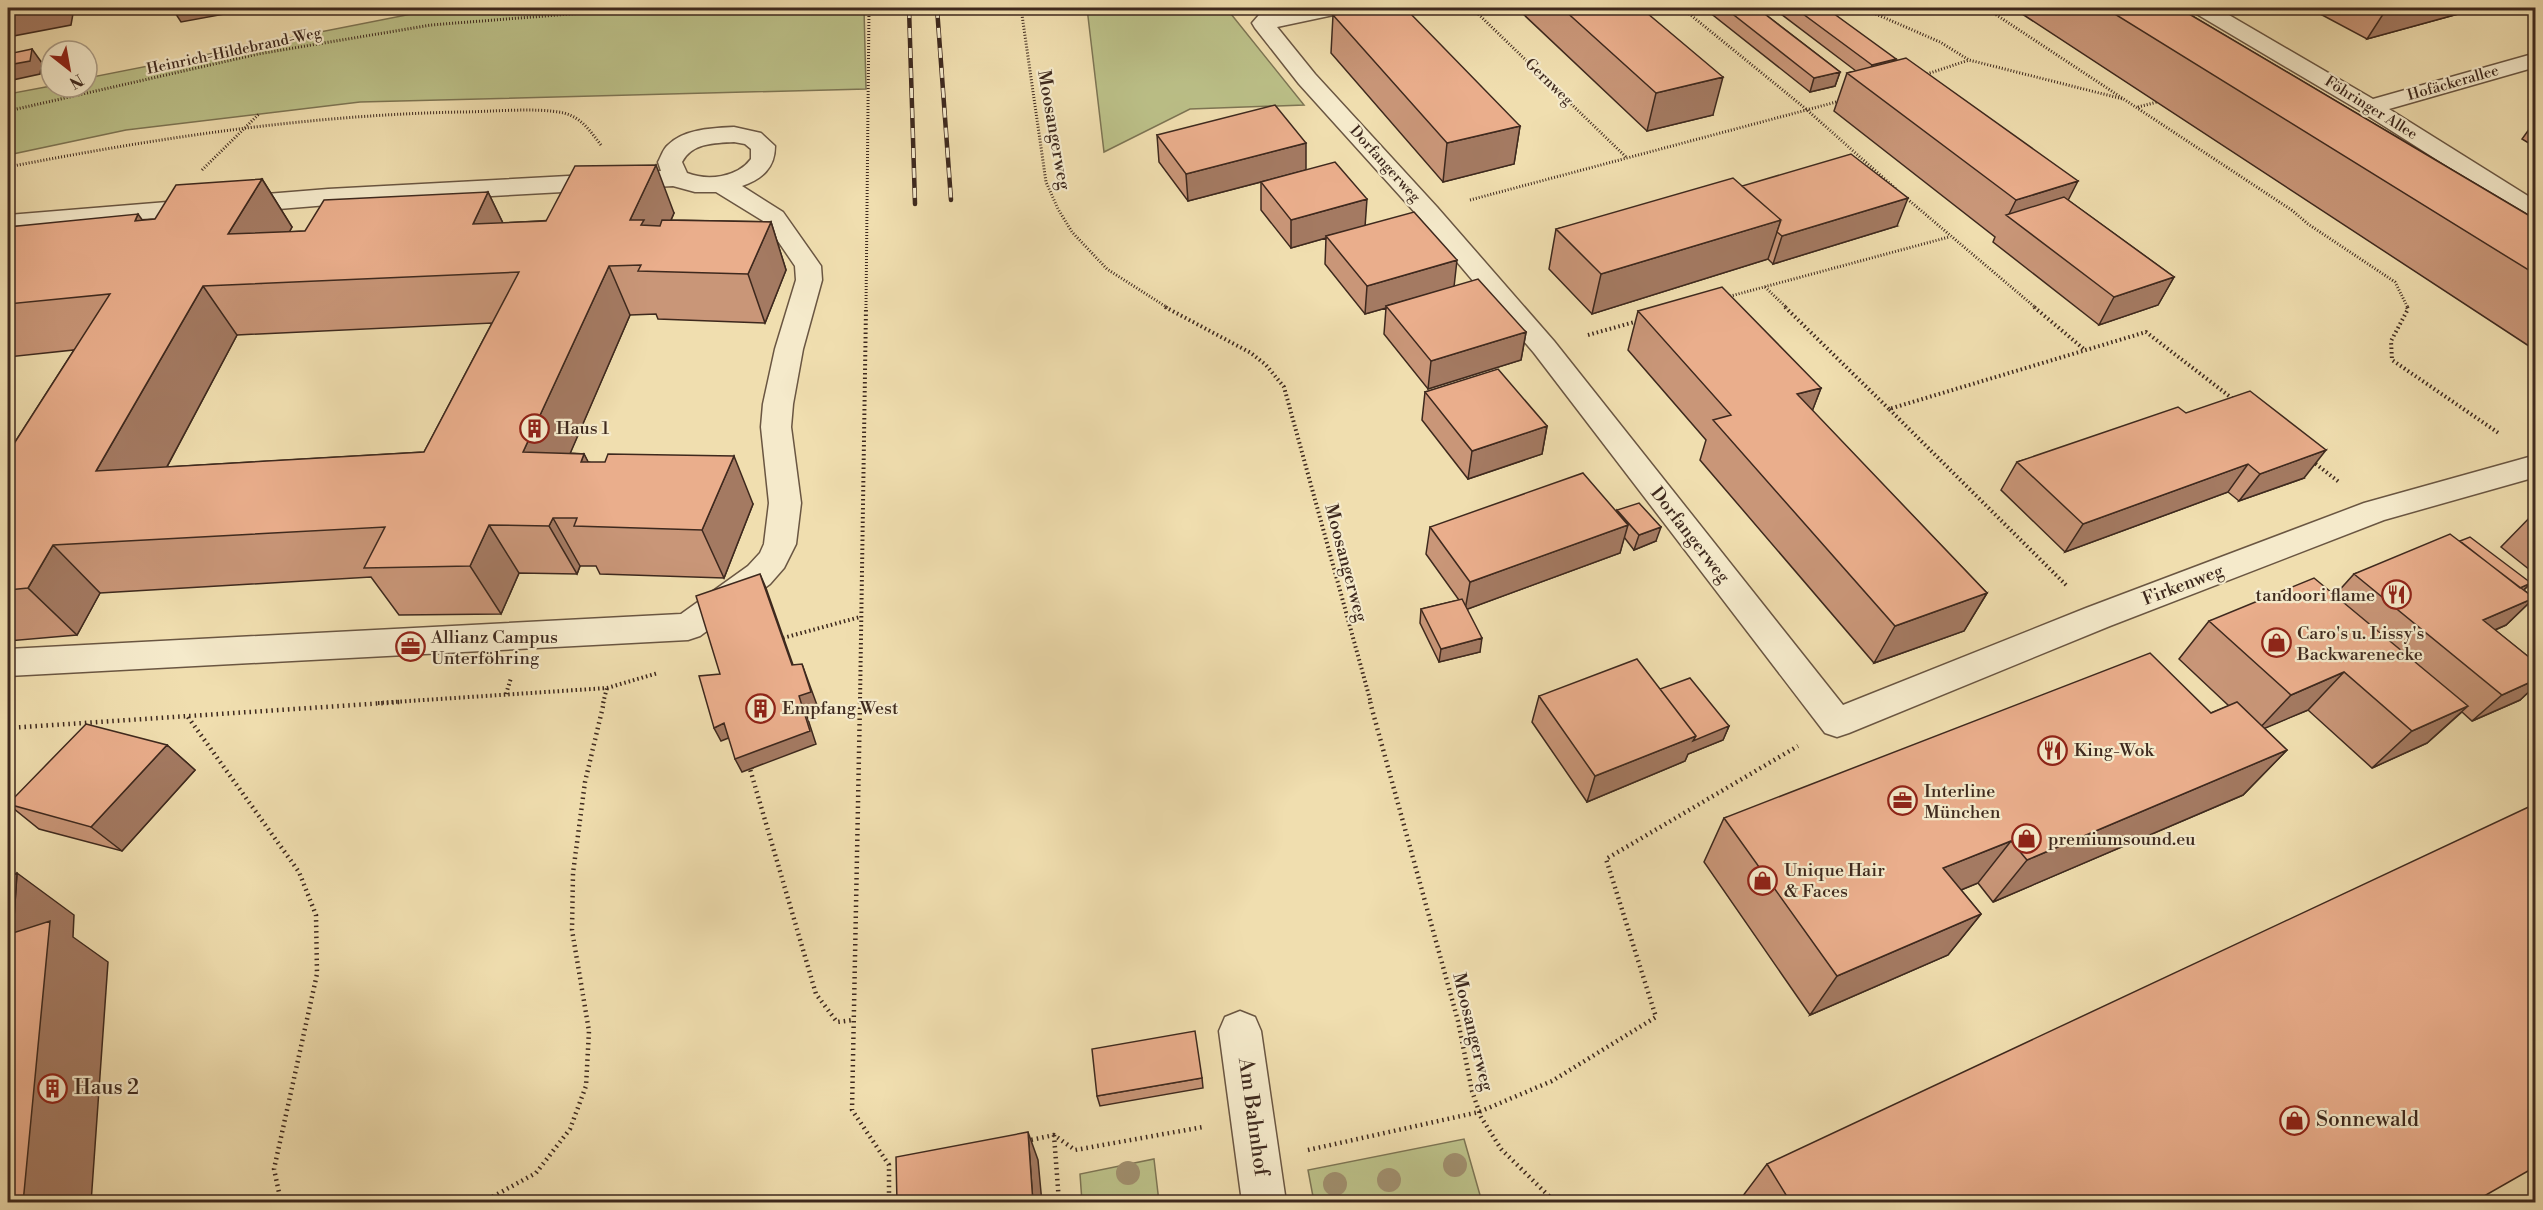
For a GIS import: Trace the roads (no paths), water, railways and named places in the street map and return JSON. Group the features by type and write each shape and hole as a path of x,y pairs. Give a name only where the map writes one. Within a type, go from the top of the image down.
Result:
{"street":[{"path":"1270,15 1335,8"},
{"name":"Föhringer Allee","path":"2203,8 2370,107 2535,212"},
{"name":"Dorfangerweg","path":"1270,15 1307,79 1428,212 1544,347 1837,723"},
{"name":"Hofäckerallee","path":"2370,107 2535,60"},
{"path":"8,223 328,197 676,178 695,185 721,184 752,173 761,164 765,155 764,147 757,140 732,133 715,134 692,141 675,153 670,162 670,171 676,178"},
{"path":"8,663 688,627 759,575 773,560 780,544 785,503 776,427 778,404 789,349 809,280 808,266 774,217 721,184"},
{"name":"Firkenweg","path":"1837,723 2098,617 2375,511 2535,466"},
{"name":"Am Bahnhof","path":"1240,1031 1260,1161 1264,1203"}],"railway":[{"path":"909,8 915,204"},
{"path":"937,8 951,200"}],"place":[{"name":"Haus 1","path":"535,428"},
{"name":"tandoori flame","path":"2396,595"},
{"name":"Caro's u. Lissy's Backwarenecke","path":"2276,643"},
{"name":"Allianz Campus Unterföhring","path":"410,647"},
{"name":"Empfang West","path":"761,708"},
{"name":"King-Wok","path":"2053,750"},
{"name":"Interline München","path":"1903,801"},
{"name":"premiumsound.eu","path":"2027,839"},
{"name":"Unique Hair & Faces","path":"1763,880"},
{"name":"Haus 2","path":"53,1088"},
{"name":"Sonnewald","path":"2295,1120"}]}
